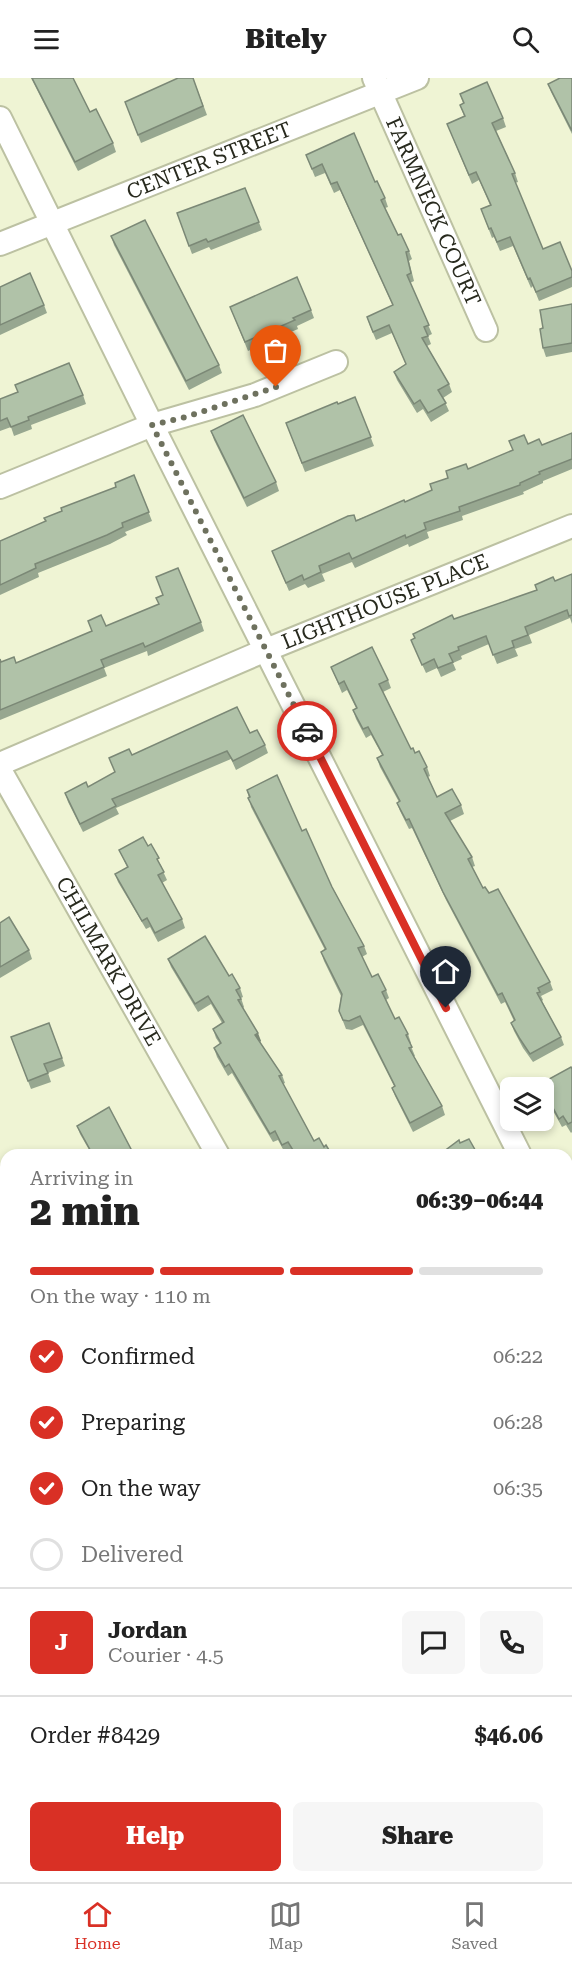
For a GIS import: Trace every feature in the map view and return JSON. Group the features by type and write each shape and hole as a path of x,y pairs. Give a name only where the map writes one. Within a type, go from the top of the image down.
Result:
{"street":[{"name":"CENTER STREET","path":"0,244 377,86 417,78"},
{"name":"FARMNECK COURT","path":"377,86 486,330"},
{"path":"0,118 517,1149"},
{"path":"0,487 152,425 255,395 336,362"},
{"name":"LIGHTHOUSE PLACE","path":"0,764 266,650 572,526"},
{"name":"CHILMARK DRIVE","path":"0,770 215,1149"}],"building":[{"path":"32,78 73,78 90,112 96,109 113,143 75,162"},
{"path":"178,78 193,78 203,106 138,135 125,102"},
{"path":"560,78 572,78 572,131 548,84"},
{"path":"487,82 503,118 492,123 515,173 512,174 543,249 560,242 572,271 572,277 536,292 510,237 497,242 491,228 489,229 481,209 491,205 476,172 469,175 447,124 465,116 460,105 464,103 460,94"},
{"path":"354,133 375,182 377,181 385,198 381,200 398,235 401,234 409,251 406,252 411,273 407,275 429,325 424,327 428,336 422,338 449,384 438,390 446,403 428,413 420,400 414,404 394,372 406,364 389,325 373,332 367,317 393,305 337,182 331,184 322,164 312,169 306,155"},
{"path":"245,188 259,222 208,242 206,239 189,246 177,213"},
{"path":"145,220 219,365 186,381 111,236"},
{"path":"30,273 44,305 0,325 0,287"},
{"path":"297,277 311,310 293,318 295,320 245,342 230,307"},
{"path":"572,304 572,343 543,348 540,310"},
{"path":"69,363 83,395 28,417 29,420 11,427 7,418 0,421 0,399 18,392 15,385"},
{"path":"355,397 371,437 302,463 286,423"},
{"path":"243,415 276,482 244,498 211,431"},
{"path":"572,433 572,459 539,472 540,474 520,485 459,507 460,511 424,523 426,529 406,538 405,535 352,559 349,553 319,566 321,572 304,580 302,575 286,583 272,551 348,516 354,515 356,521 432,490 430,484 448,478 446,471 466,464 468,469 513,450 509,441 524,435 528,444 539,439 542,445"},
{"path":"134,475 149,512 122,523 123,527 107,535 35,564 36,568 0,585 0,541 46,521 44,518 62,511 61,508 116,487 115,483"},
{"path":"178,568 201,622 145,647 143,643 101,660 104,667 0,710 0,659 1,662 14,657 16,663 92,631 88,621 101,615 106,626 159,604 156,598 163,595 156,577"},
{"path":"572,574 572,615 569,616 567,610 525,627 528,635 512,641 514,647 493,655 486,636 458,647 459,650 449,654 453,662 438,668 434,659 422,665 411,640 415,638 413,634 452,615 454,619 537,590 535,585 553,577 555,581"},
{"path":"372,647 388,680 379,684 411,749 413,748 415,753 419,751 427,767 424,769 437,797 452,789 461,805 445,813 472,857 468,859 483,888 485,887 489,893 498,889 550,982 538,988 540,992 537,993 561,1037 530,1054 511,1023 515,1020 502,993 498,995 443,892 409,819 406,820 397,803 400,801 377,758 383,755 368,727 363,729 353,710 357,708 344,681 339,684 331,667"},
{"path":"237,707 250,733 257,730 265,745 233,761 227,751 112,799 116,806 80,824 65,793 86,782 88,787 115,772 109,758 129,749 132,755"},
{"path":"277,775 302,831 306,829 332,887 364,946 358,948 372,977 378,974 386,990 382,992 395,1019 399,1017 408,1034 406,1035 412,1047 409,1048 442,1106 410,1123 392,1088 395,1086 360,1016 349,1021 343,1020 339,1011 342,994 321,952 326,949 248,798 250,797 247,790"},
{"path":"143,837 148,846 151,844 159,858 157,859 164,872 158,875 182,919 155,933 147,918 142,921 115,874 128,867 119,850"},
{"path":"9,917 29,950 0,967 0,923"},
{"path":"205,936 229,976 232,974 240,988 236,990 241,999 238,1000 258,1033 255,1035 282,1075 279,1076 314,1141 319,1138 324,1147 326,1145 328,1149 292,1149 288,1142 282,1145 275,1131 270,1134 229,1064 225,1067 214,1048 221,1043 213,1029 224,1022 208,996 195,1004 168,959"},
{"path":"49,1023 62,1058 44,1064 48,1073 28,1081 11,1037"},
{"path":"571,1067 572,1069 572,1122 568,1124 563,1116 559,1119 554,1110 553,1077"},
{"path":"109,1107 131,1149 90,1149 77,1126"},
{"path":"469,1139 475,1149 447,1149 459,1140 460,1143"}],"way so far":[{"path":"276,387 186,417 152,425 307,731"}],"route":[{"path":"307,731 446,1008"}]}
